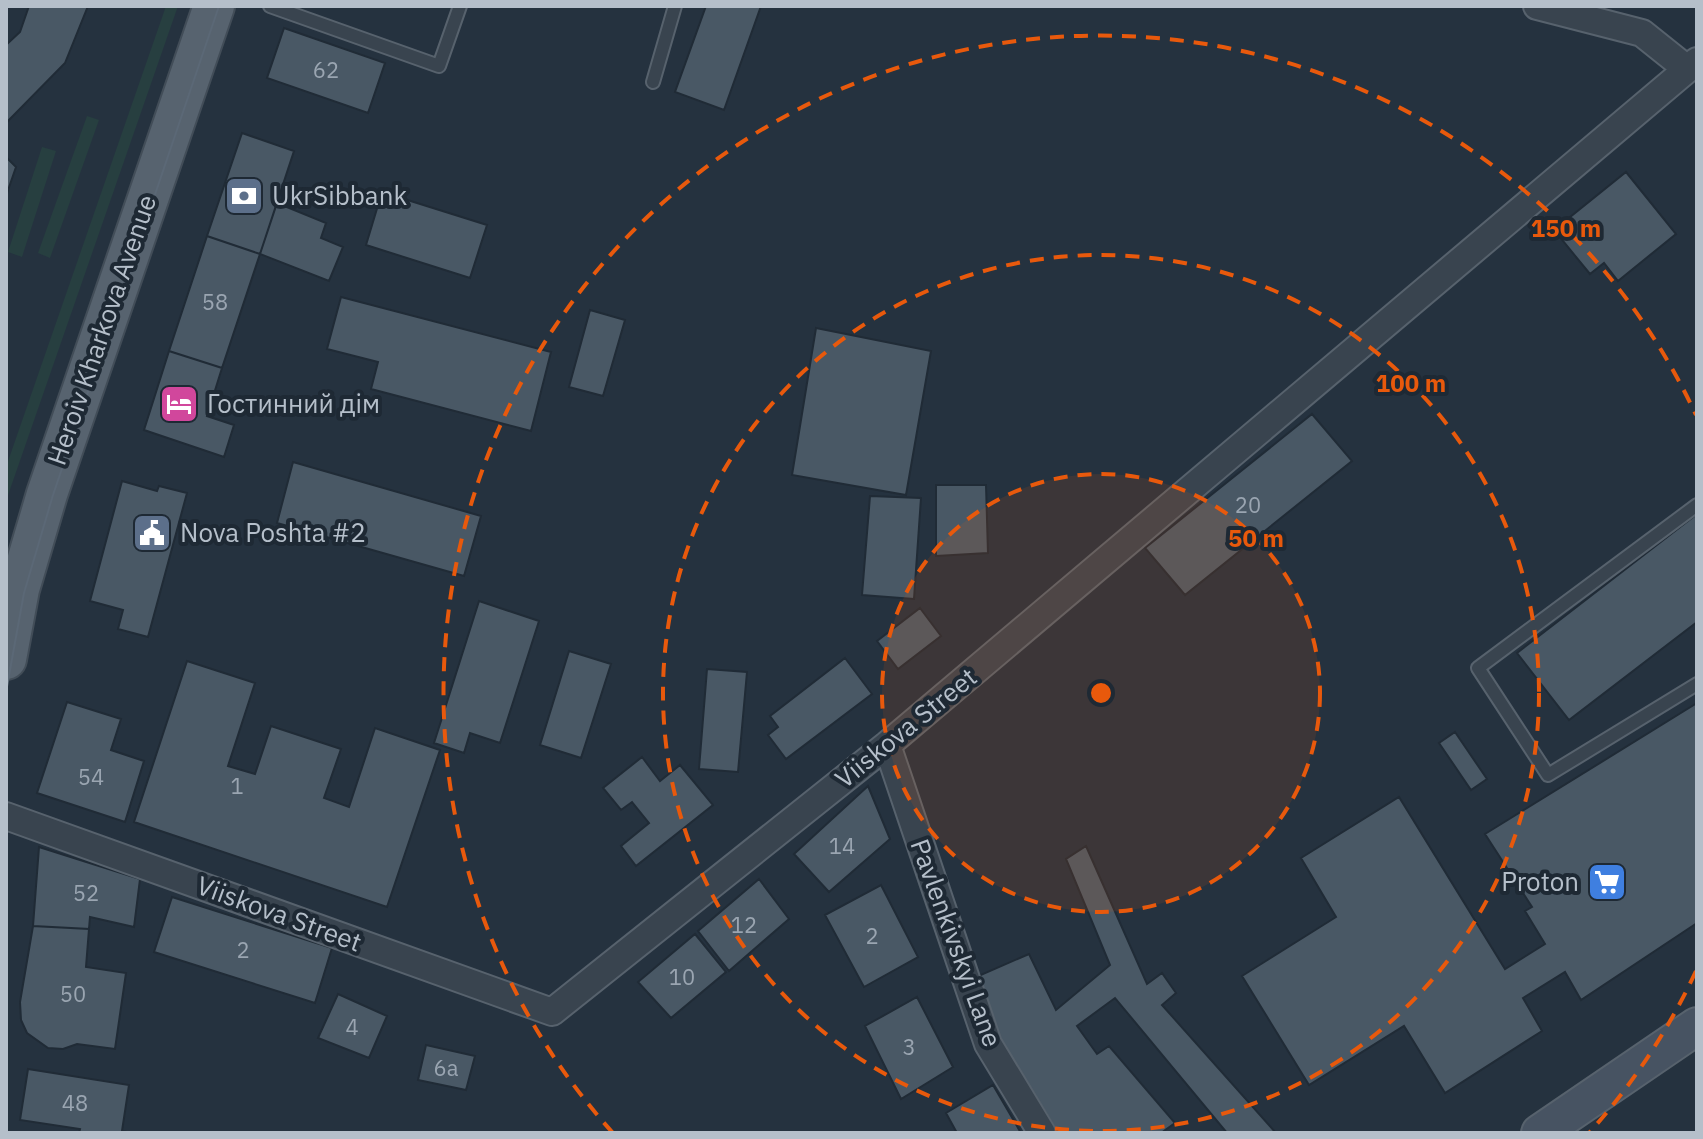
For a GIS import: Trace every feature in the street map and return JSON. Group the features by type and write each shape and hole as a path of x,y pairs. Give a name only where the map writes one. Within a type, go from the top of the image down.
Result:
{"main road":[{"name":"Heroiv Kharkova Avenue","path":"6,659 9,602 214,6"},
{"path":"1540,1133 1697,1026"}],"street":[{"path":"1537,6 1568,10 1642,33 1692,65"},
{"name":"Viiskova Street","path":"6,816 552,1012 887,745 1416,302 1692,65"},
{"name":"Pavlenkivskyi Lane","path":"887,745 988,1044 1042,1133"}],"lane":[{"path":"270,6 439,66 460,6"},
{"path":"653,82 675,6"},
{"path":"1697,505 1478,668 1548,775 1697,684"}],"green space":[{"path":"166,6 178,6 6,501 6,467"},
{"path":"87,116 99,120 50,258 38,253"},
{"path":"42,147 56,151 22,257 8,252"}],"building":[{"path":"29,6 88,6 65,63 6,123 6,45 20,32"},
{"path":"706,6 761,6 724,110 675,92"},
{"path":"284,28 385,63 368,113 267,78"},
{"path":"242,133 294,151 260,254 207,236"},
{"path":"6,157 16,167 6,196"},
{"path":"1626,172 1676,234 1618,281 1604,263 1590,274 1554,230"},
{"path":"382,192 487,225 470,278 366,245"},
{"path":"277,203 326,223 321,238 343,247 329,281 260,254"},
{"path":"207,236 260,254 222,368 169,351"},
{"path":"341,297 551,352 531,431 371,389 378,362 327,349"},
{"path":"590,310 625,320 603,396 569,387"},
{"path":"816,328 931,351 906,495 792,475"},
{"path":"169,351 222,368 207,416 234,425 224,457 144,430"},
{"path":"1312,414 1352,461 1185,595 1145,548"},
{"path":"293,462 481,516 464,576 277,523"},
{"path":"122,481 157,491 159,486 187,493 148,637 118,629 123,610 90,601"},
{"path":"936,485 986,485 988,553 936,556"},
{"path":"870,496 921,498 914,599 862,595"},
{"path":"1697,514 1697,622 1569,720 1517,653"},
{"path":"479,601 539,621 500,743 470,733 464,753 434,743"},
{"path":"920,608 941,636 898,669 877,641"},
{"path":"569,651 611,664 581,758 540,745"},
{"path":"845,658 872,694 786,759 768,735 778,727 770,716"},
{"path":"187,661 255,683 228,766 255,774 271,726 341,749 324,798 349,807 375,728 440,750 387,907 134,822"},
{"path":"707,669 747,672 738,772 699,769"},
{"path":"67,702 121,719 111,750 144,761 125,822 37,793"},
{"name":"Proton","path":"1697,703 1697,923 1581,1000 1565,972 1523,998 1542,1031 1445,1093 1404,1026 1309,1085 1242,976 1336,917 1301,858 1399,797 1505,969 1545,944 1525,911 1532,907 1485,834"},
{"path":"1455,732 1487,779 1471,790 1439,743"},
{"path":"642,757 660,781 680,765 713,805 636,866 621,846 649,823 632,802 621,810 603,788"},
{"path":"868,786 890,839 829,892 794,854"},
{"path":"1086,846 1147,984 1162,973 1176,993 1162,1005 1276,1133 1227,1133 1115,998 1077,1026 1097,1054 1109,1046 1175,1123 1161,1133 1058,1133 997,1034 976,977 1029,954 1056,1010 1110,965 1066,859"},
{"path":"39,847 140,879 134,927 90,917 89,929 33,926"},
{"path":"759,879 789,919 729,971 698,931"},
{"path":"881,885 918,957 864,987 825,915"},
{"path":"172,897 332,948 315,1003 154,952"},
{"path":"33,926 89,929 86,967 126,973 115,1049 77,1044 63,1049 48,1048 27,1033 21,1020 20,1002"},
{"path":"695,934 726,972 671,1018 638,982"},
{"path":"338,994 387,1016 369,1058 318,1038"},
{"path":"917,997 953,1067 901,1099 865,1026"},
{"path":"426,1045 475,1056 466,1090 418,1080"},
{"path":"28,1069 129,1085 122,1131 131,1133 79,1133 80,1129 20,1120"},
{"path":"993,1085 1021,1133 957,1133 946,1113"}],"tram line":[{"path":"6,692 24,593 53,495 219,6"}],"place":[{"name":"UkrSibbank","path":"244,196"},
{"name":"Гостинний дім","path":"179,404"},
{"name":"Nova Poshta #2","path":"152,533"},
{"name":"Proton","path":"1607,882"}]}
